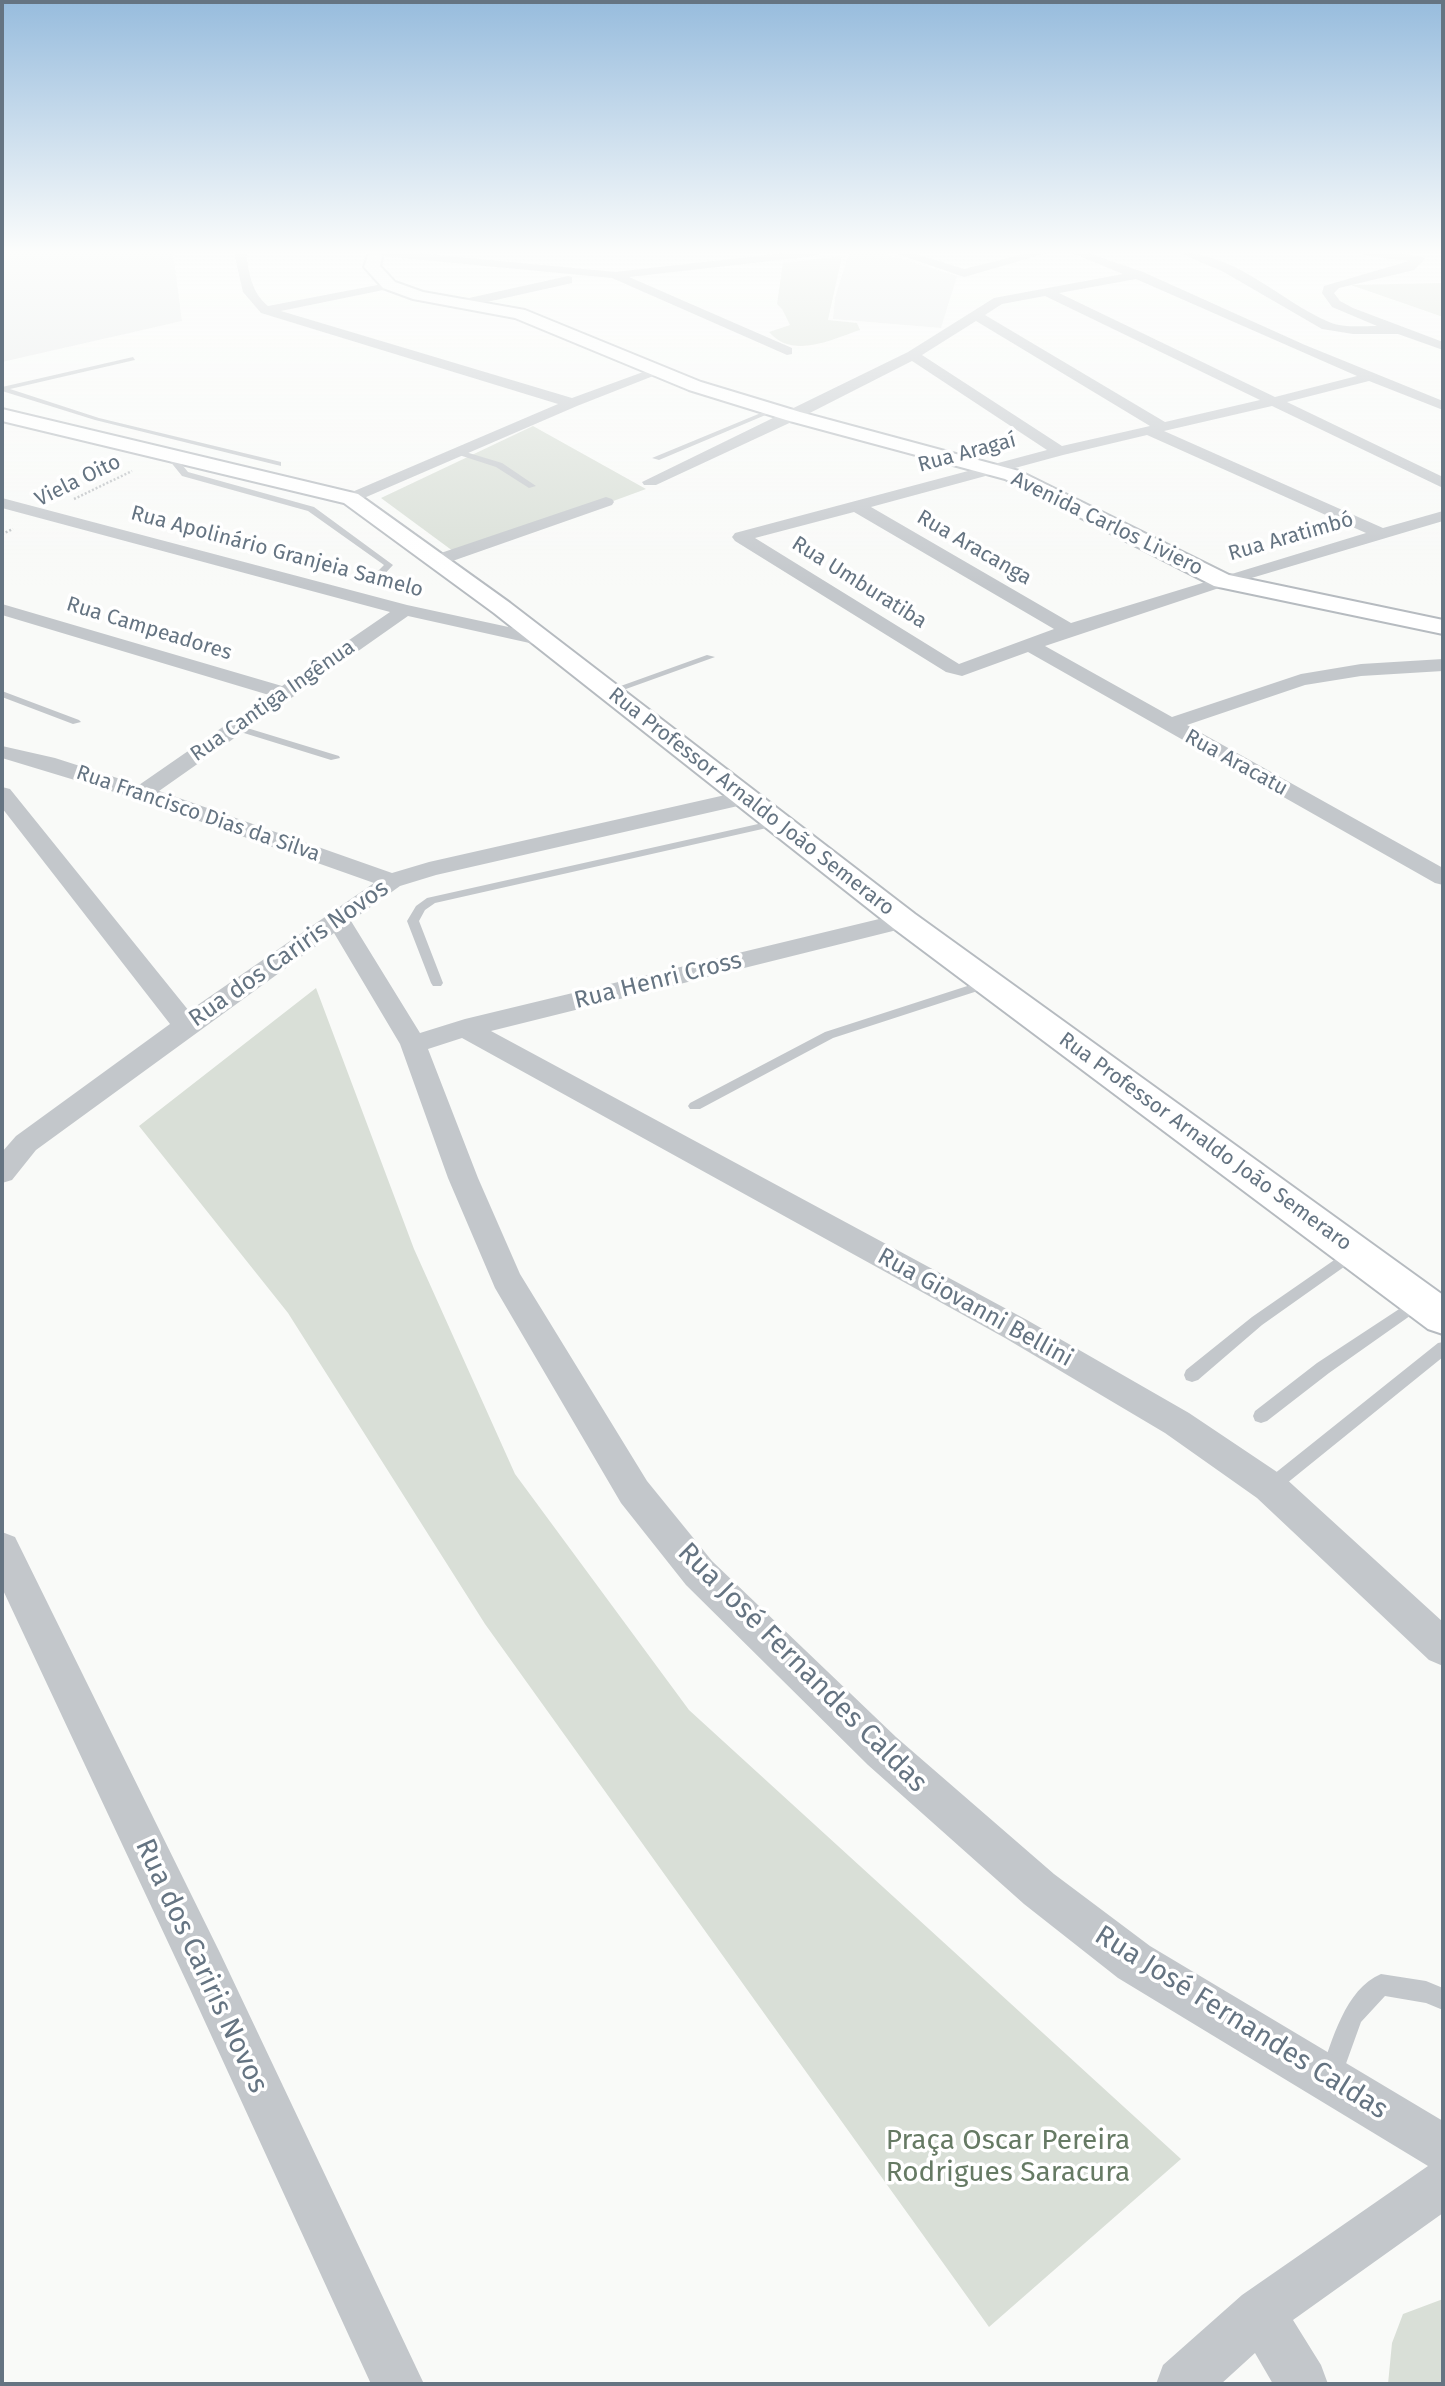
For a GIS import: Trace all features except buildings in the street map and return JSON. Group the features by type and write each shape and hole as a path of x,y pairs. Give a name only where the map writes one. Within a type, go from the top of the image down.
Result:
{"main road":[{"name":"Avenida Carlos Liviero","path":"646,364 695,386 783,413 1012,475 1222,581 1443,627"},
{"name":"Rua Professor Arnaldo João Semeraro","path":"2,415 351,498 438,560 904,921 1432,1309"}],"street":[{"path":"445,364 572,403"},
{"path":"650,482 783,413 892,364"},
{"path":"927,364 1060,451"},
{"path":"1052,364 1155,429 1382,534"},
{"path":"1195,364 1443,483"},
{"path":"1339,364 1443,406"},
{"path":"351,498 572,403 659,370"},
{"name":"Rua Aragaí","path":"741,537 1060,451 1369,377"},
{"path":"1420,397 1443,391"},
{"path":"438,560 606,502"},
{"name":"Rua Apolinário Granjeia Samelo","path":"2,503 405,610 542,640"},
{"name":"Rua Aracanga","path":"855,505 1069,630"},
{"name":"Rua Aratimbó","path":"953,668 965,669 1069,630 1222,581 1443,516"},
{"name":"Rua Umburatiba","path":"741,537 953,668"},
{"name":"Rua Campeadores","path":"2,609 283,693"},
{"name":"Rua Cantiga Ingênua","path":"142,793 405,610"},
{"name":"Rua Aracatu","path":"1030,645 1168,726 1443,878"},
{"path":"1168,726 1301,680 1361,670 1443,665"},
{"name":"Rua Francisco Dias da Silva","path":"2,752 142,793 392,881"},
{"path":"2,794 186,1026"},
{"name":"Rua dos Cariris Novos","path":"2,1172 26,1143 392,881 429,869 743,797"},
{"name":"Rua José Fernandes Caldas","path":"339,921 413,1044 463,1178 506,1279 634,1492 699,1573 882,1751 1039,1889 1134,1962 1443,2148"},
{"name":"Rua Henri Cross","path":"413,1044 465,1028 904,921"},
{"name":"Rua Giovanni Bellini","path":"465,1028 1016,1329 1177,1423 1270,1487 1443,1647"},
{"name":"Rua dos Cariris Novos","path":"2,1549 205,1971 398,2384"},
{"path":"1182,2384 1260,2313 1443,2184"},
{"path":"1260,2313 1302,2384"}],"lane":[{"path":"2,389 110,364"},
{"path":"2,389 97,419 278,464"},
{"path":"656,458 783,413"},
{"path":"459,452 499,465 532,486"},
{"path":"168,453 185,474 311,509 389,565 376,578"},
{"path":"609,692 710,657"},
{"path":"2,694 76,722"},
{"path":"234,727 335,758"},
{"path":"437,983 413,921 420,908 431,900 776,823"},
{"path":"695,1106 829,1035 989,983"},
{"path":"1192,1375 1257,1321 1355,1252"},
{"path":"1261,1416 1323,1368 1432,1309"},
{"path":"1270,1487 1443,1348"},
{"path":"1329,2080 1353,2015 1381,1985 1426,1992 1443,1999"}],"path":[{"name":"Viela Oito","path":"2,534 168,453"}],"green space":[{"path":"533,426 646,489 461,557 381,498"},
{"name":"Praça Oscar Pereira Rodrigues Saracura","path":"316,988 414,1249 515,1474 689,1710 1181,2159 989,2327 485,1624 288,1313 139,1126"},
{"path":"1443,2299 1443,2384 1388,2384 1392,2343 1403,2314"}]}
